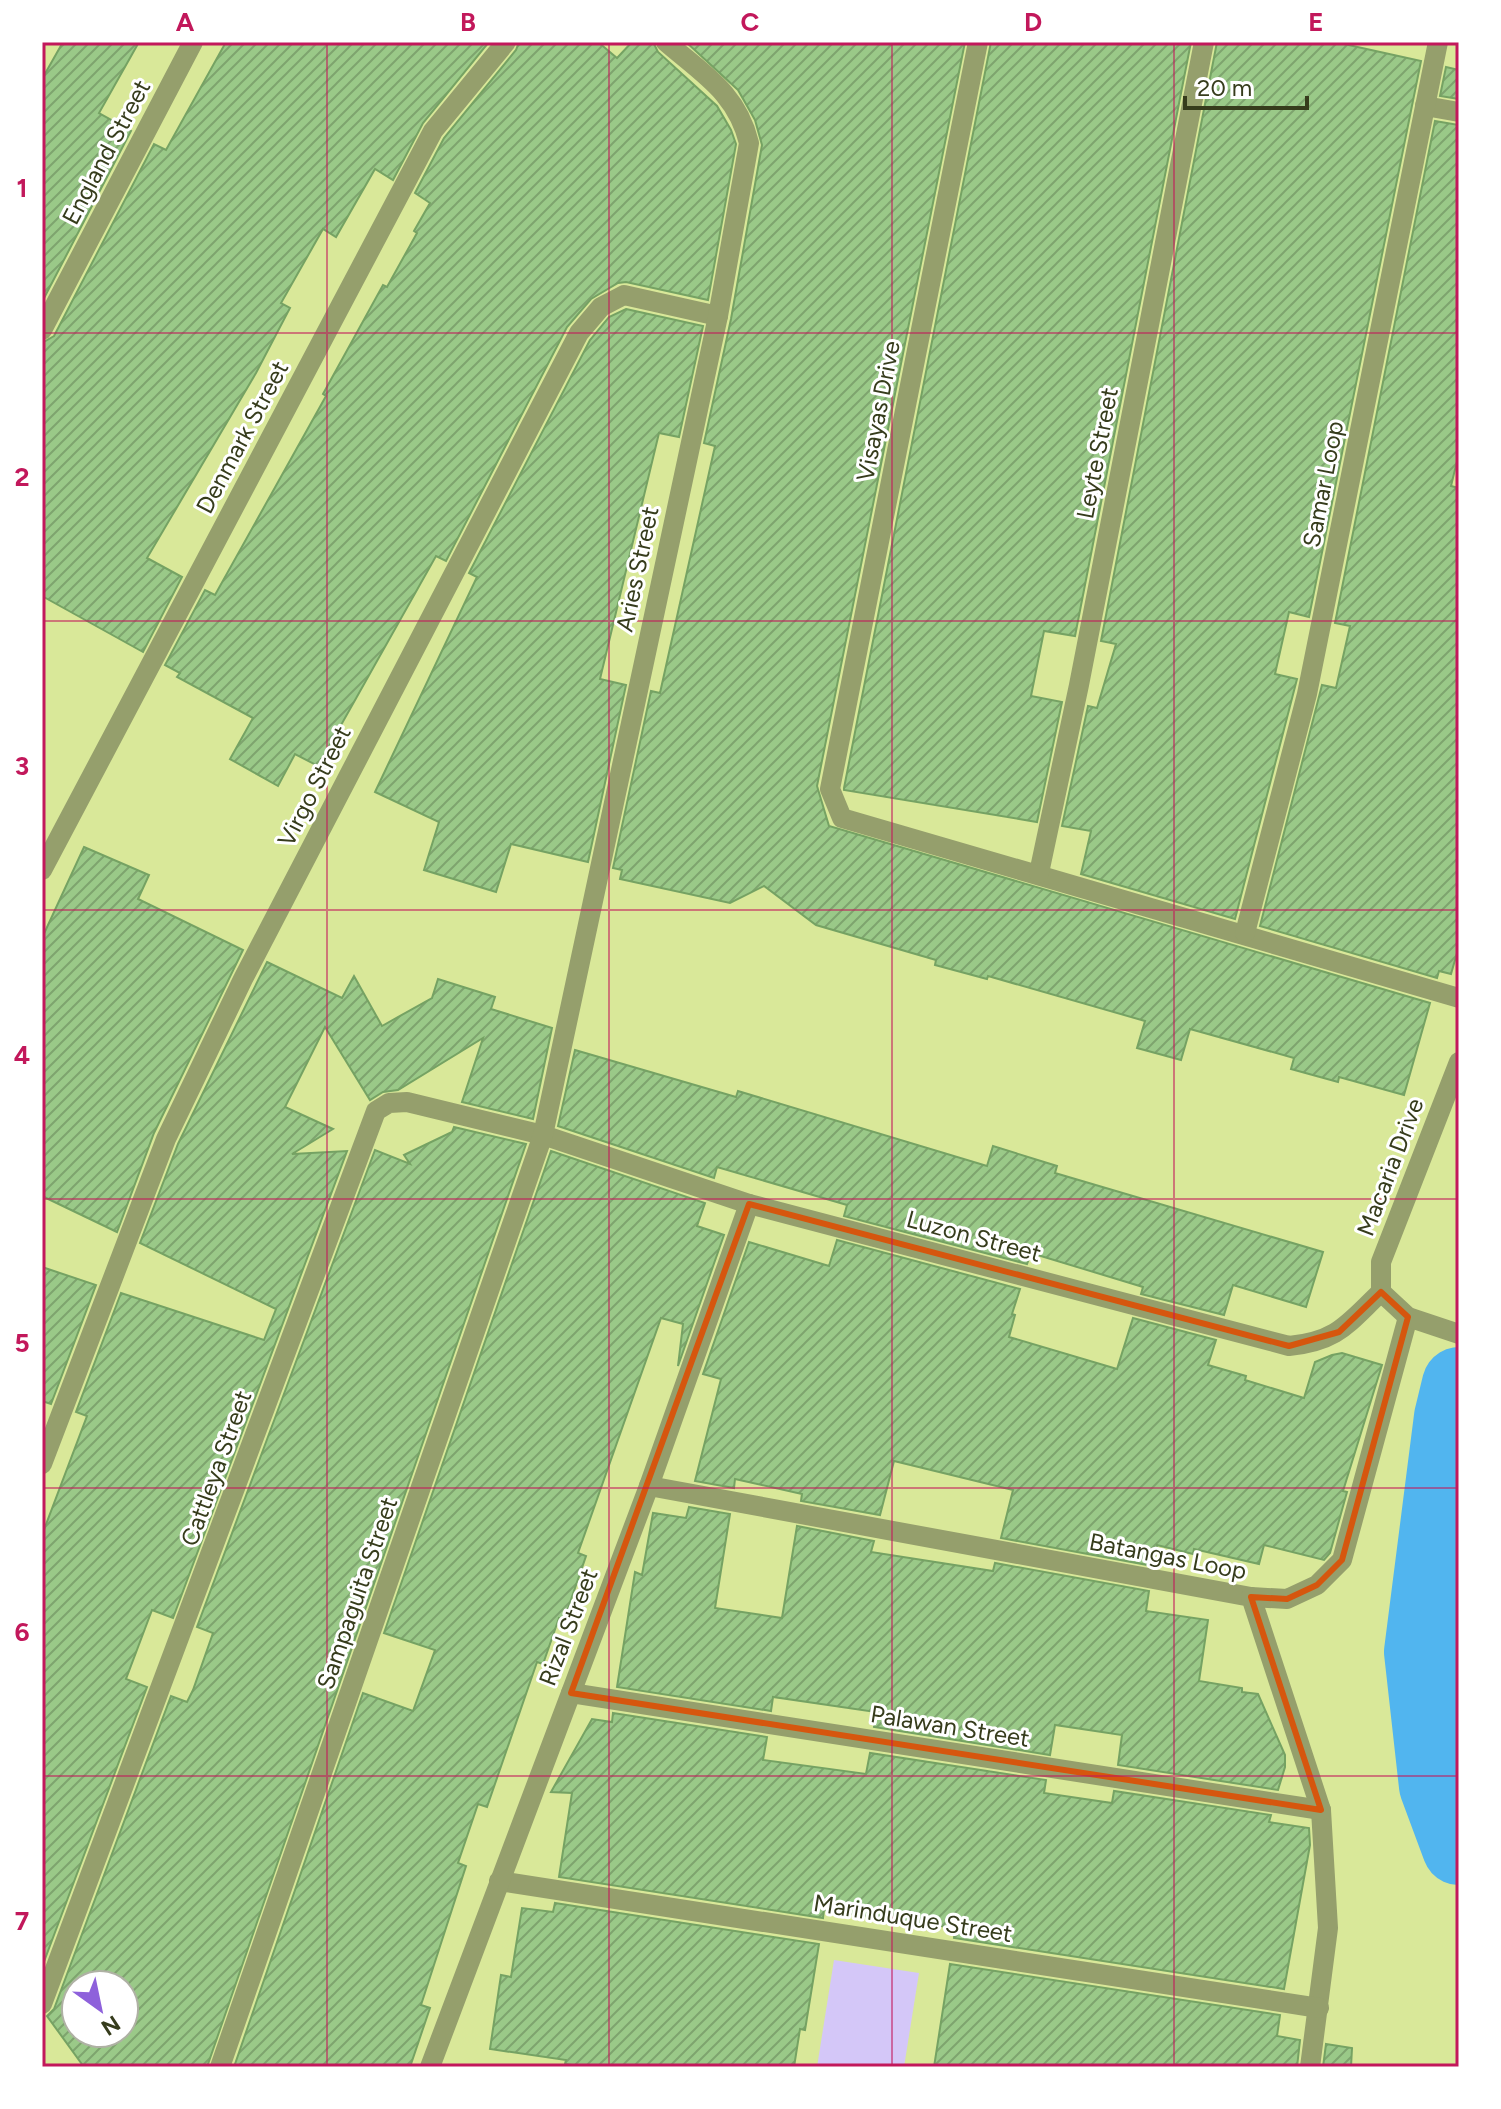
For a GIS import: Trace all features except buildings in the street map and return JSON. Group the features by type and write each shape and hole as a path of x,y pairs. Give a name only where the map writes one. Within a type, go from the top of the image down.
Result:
{"street":[{"name":"England Street","path":"42,330 193,42"},
{"name":"Denmark Street","path":"42,870 433,131 506,42"},
{"name":"Aries Street","path":"543,1135 718,316 749,143 744,121 730,98 666,42"},
{"name":"Visayas Drive","path":"978,42 830,789 842,818 1039,873"},
{"name":"Leyte Street","path":"1039,873 1079,685 1204,42"},
{"name":"Samar Loop","path":"1245,933 1307,694 1438,42"},
{"path":"1425,106 1459,112"},
{"name":"Virgo Street","path":"51,1416 166,1139 243,979 579,333 601,307 624,295 718,316"},
{"path":"1039,873 1459,998"},
{"name":"Macaria Drive","path":"1381,1292 1381,1262 1459,1062"},
{"name":"Cattleya Street","path":"42,2004 376,1111 389,1103 407,1102 543,1135"},
{"name":"Luzon Street","path":"543,1135 749,1204 1289,1346 1317,1343 1339,1332 1381,1292"},
{"name":"Sampaguita Street","path":"220,2067 543,1135"},
{"name":"Rizal Street","path":"430,2067 649,1486 749,1204"},
{"path":"1381,1292 1408,1317 1459,1334"},
{"path":"1251,1597 1287,1599 1317,1585 1342,1560 1408,1317"},
{"path":"42,1464 51,1416"},
{"name":"Batangas Loop","path":"649,1486 1251,1597 1321,1810 1328,1928 1310,2067"},
{"name":"Palawan Street","path":"571,1693 1321,1810"},
{"name":"Marinduque Street","path":"499,1881 1319,2008"}],"highlighted area":[{"path":"749,1204 1289,1346 1339,1332 1381,1292 1408,1317 1342,1560 1317,1585 1287,1599 1251,1597 1321,1810 571,1693"}],"shaded area":[{"path":"834,1960 919,1973 904,2067 817,2067"}],"waterway":[{"path":"1459,1384 1451,1417 1421,1652 1436,1786 1459,1848"}]}
